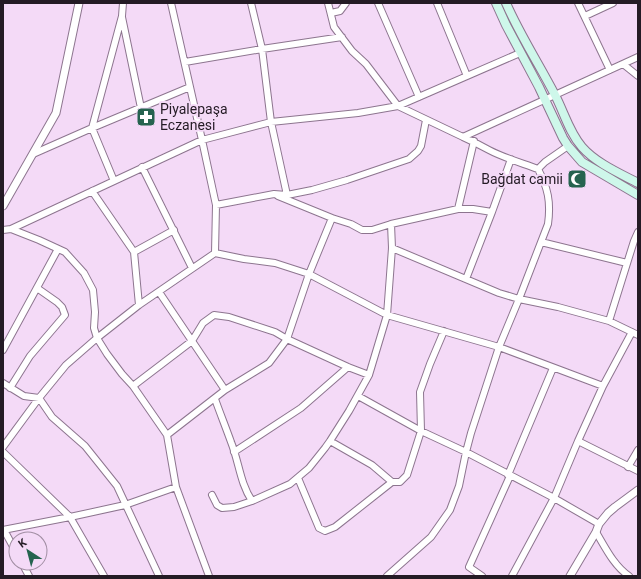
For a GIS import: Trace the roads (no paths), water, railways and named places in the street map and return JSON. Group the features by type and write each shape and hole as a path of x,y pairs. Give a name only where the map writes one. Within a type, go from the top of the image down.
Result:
{"main road":[{"path":"496,3 502,18 568,146 582,162 638,195"},
{"path":"506,3 582,147 596,160 638,183"}],"street":[{"path":"3,206 56,113 79,3"},
{"path":"114,181 92,128 122,16 123,3"},
{"path":"171,3 216,205 215,253"},
{"path":"328,3 334,27 352,51 366,64 398,106 474,141 489,150 538,169 545,182 550,211 548,224 499,347 471,433 459,486 450,510 430,537 387,576"},
{"path":"331,13 340,11 346,3"},
{"path":"378,3 418,97"},
{"path":"437,3 467,76"},
{"path":"578,3 610,70"},
{"path":"585,16 613,3"},
{"path":"253,4 262,49 271,122 287,195"},
{"path":"122,16 141,108"},
{"path":"185,62 342,37"},
{"path":"3,230 11,229 202,140 271,122 358,113 398,106 520,53"},
{"path":"463,137 638,57"},
{"path":"624,64 638,76"},
{"path":"33,154 190,87"},
{"path":"216,205 274,194 287,195 347,180 409,159 421,146 426,120"},
{"path":"458,209 474,141"},
{"path":"538,169 545,162 568,146"},
{"path":"466,279 511,159"},
{"path":"142,167 192,268"},
{"path":"92,191 134,252 139,305"},
{"path":"274,194 332,218 351,224 362,230 372,230 391,224 458,209 472,209 492,212"},
{"path":"167,435 225,390 269,363 288,339 309,274 332,218"},
{"path":"212,495 217,505 222,508 234,507 252,501 290,484 309,468 330,441 358,396 369,375 387,314 392,248 391,224"},
{"path":"11,229 65,252 84,273 93,290 95,312 94,328 97,338 107,354 133,386 167,435 176,487 209,576"},
{"path":"134,252 174,230"},
{"path":"609,321 638,232"},
{"path":"541,242 627,263"},
{"path":"392,248 499,293 519,299 558,306 609,321 635,334 603,386 554,498 512,576"},
{"path":"3,350 58,249"},
{"path":"3,447 39,398 66,365 139,305 215,253 275,263 309,274 387,314 499,347 603,386"},
{"path":"10,388 30,356 65,316 62,307 58,302 37,288"},
{"path":"160,292 225,390"},
{"path":"133,386 192,341 203,323 214,316 229,317 275,332 348,367 369,375"},
{"path":"298,478 319,528 325,531 335,527 392,482 400,482 407,475 421,431 420,392 444,331"},
{"path":"234,452 301,408 348,367"},
{"path":"479,575 469,567 553,368"},
{"path":"3,383 24,396 39,398 52,417 85,446 117,486 159,576"},
{"path":"358,396 421,431 466,452 554,498 599,524"},
{"path":"215,398 239,471 252,501"},
{"path":"330,441 372,465 392,482"},
{"path":"578,441 638,471"},
{"path":"628,467 638,450"},
{"path":"3,452 70,517 104,576"},
{"path":"3,530 125,505 176,487"},
{"path":"570,576 596,532 599,524 608,513 638,490"},
{"path":"596,532 618,566 629,576"}],"place":[{"name":"Piyalepaşa Eczanesi","path":"146,117"},
{"name":"Bağdat camii","path":"577,179"}]}
